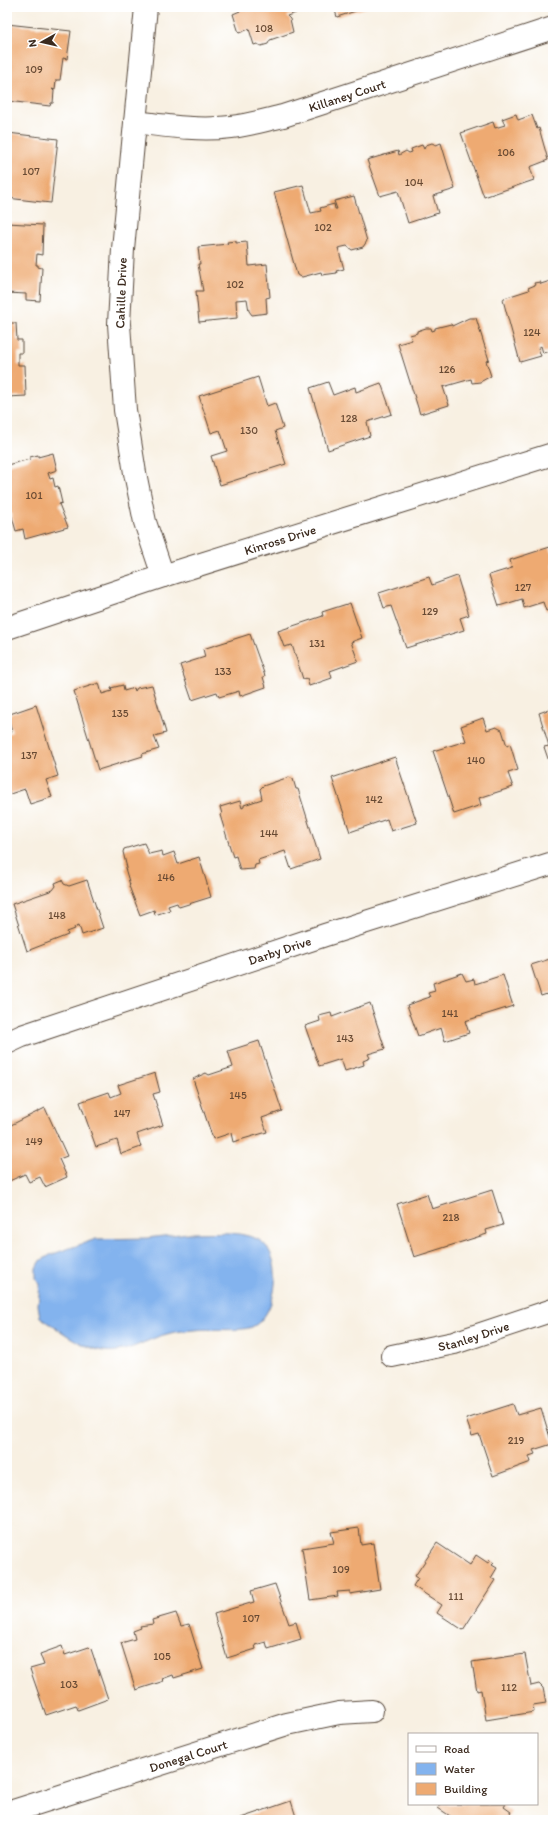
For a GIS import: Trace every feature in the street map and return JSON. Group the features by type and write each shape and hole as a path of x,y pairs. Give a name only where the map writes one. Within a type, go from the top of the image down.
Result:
{"street":[{"name":"Cahille Drive","path":"146,7 121,286 119,324 125,410 136,480 145,522 163,576"},
{"name":"Killaney Court","path":"135,122 210,129 257,123 283,116 553,28"},
{"name":"Kinross Drive","path":"7,628 163,576 553,454"},
{"name":"Darby Drive","path":"7,1043 22,1036 325,935 553,863"},
{"name":"Stanley Drive","path":"392,1356 454,1343 553,1310"},
{"name":"Donegal Court","path":"7,1814 287,1724 339,1713 372,1711"}],"water":[{"path":"188,1233 240,1234 257,1239 266,1246 272,1256 275,1269 273,1297 268,1310 261,1320 252,1327 232,1330 200,1330 170,1333 124,1350 105,1351 80,1343 40,1317 38,1305 40,1284 36,1278 36,1268 39,1262 50,1255 96,1239 147,1238"}],"building":[{"path":"239,7 294,7 296,13 287,16 290,19 293,32 270,40 268,44 261,46 257,44 254,45 249,29 239,33 233,14 240,11"},
{"path":"334,7 368,7 337,17"},
{"path":"7,24 71,31 67,59 63,58 60,80 56,80 55,90 52,89 54,91 53,103 51,103 50,106 7,101"},
{"path":"516,114 518,120 532,115 537,129 539,128 548,160 530,167 534,180 484,197 461,133 493,122 495,128 505,125 502,119"},
{"path":"8,133 58,139 51,203 7,198"},
{"path":"432,143 436,145 441,143 455,189 433,196 438,213 408,223 398,191 380,196 367,160 398,151 399,155 406,151 409,153 412,152 411,149 422,145 424,149 426,145"},
{"path":"303,185 311,213 321,211 320,208 334,204 335,209 337,209 334,201 354,196 367,241 363,247 352,250 347,246 338,248 344,269 336,271 337,273 322,275 321,272 302,277 297,275 274,192"},
{"path":"7,223 43,225 42,255 37,254 36,265 42,268 40,301 26,300 26,294 7,293"},
{"path":"236,241 236,243 247,242 249,266 267,264 270,297 266,298 267,313 252,315 249,311 247,299 236,300 237,318 199,322 196,291 203,291 198,264 200,264 198,247 228,244 227,242"},
{"path":"550,281 553,290 553,350 543,353 541,346 538,348 541,356 520,362 503,300 504,298 529,290 528,288 535,285 534,283 540,282 541,284"},
{"path":"469,318 476,318 489,360 486,361 491,376 480,382 472,383 471,379 443,387 449,405 420,414 398,344 412,340 410,335 417,333 417,331 431,328 432,331 435,330 435,328 451,324 452,326"},
{"path":"7,323 16,323 17,340 22,340 22,353 18,353 18,365 25,365 26,396 7,397"},
{"path":"258,377 267,406 275,403 283,428 275,431 286,464 220,485 211,456 227,451 220,430 211,433 199,396"},
{"path":"328,382 333,395 355,387 356,392 381,383 392,414 367,422 370,436 328,450 310,388"},
{"path":"53,453 57,470 48,473 50,479 53,478 55,487 58,486 62,503 59,504 68,527 25,539 23,529 16,531 10,510 7,511 7,485 9,481 7,465 30,459 30,457 38,455 38,457"},
{"path":"550,547 553,555 553,608 546,611 543,602 524,608 522,599 499,606 489,575 512,568 510,560"},
{"path":"457,576 469,615 460,618 464,630 406,648 391,606 384,608 379,593 429,577 432,585"},
{"path":"350,603 362,638 351,642 358,661 330,671 332,678 309,686 307,678 303,679 292,645 284,647 278,631 323,616 322,612"},
{"path":"250,634 265,676 263,677 266,687 240,696 239,691 219,697 217,692 192,700 180,665 205,657 203,649"},
{"path":"99,683 102,694 112,691 111,688 123,685 124,691 134,688 135,691 137,688 152,685 166,733 154,736 159,749 142,754 143,756 98,770 74,691"},
{"path":"36,705 58,776 46,780 52,797 30,804 25,789 7,795 7,734 12,732 7,715"},
{"path":"553,708 553,773 544,747 549,746 539,713"},
{"path":"483,718 487,730 496,727 502,730 507,746 510,744 518,770 508,773 513,787 479,798 481,805 454,814 433,751 466,741 461,726"},
{"path":"395,757 417,823 391,831 387,819 350,832 332,778"},
{"path":"289,777 293,779 296,789 298,789 320,859 291,869 285,851 258,860 259,864 255,865 254,869 240,870 236,856 233,857 220,815 222,814 220,807 240,801 242,808 244,805 262,799 260,789 263,786"},
{"path":"144,843 149,854 162,851 163,856 174,852 178,864 199,857 211,897 179,907 177,903 168,906 170,910 155,915 154,910 140,915 129,886 123,852 124,849"},
{"path":"62,880 64,884 69,886 87,880 103,928 82,935 79,925 74,927 75,929 67,932 68,935 27,951 12,904 53,890 56,886 55,883"},
{"path":"553,958 553,992 541,996 531,965"},
{"path":"462,973 466,981 474,979 475,984 503,975 513,1006 465,1021 469,1033 445,1041 441,1028 418,1036 407,1005 430,997 428,993 435,991 433,983"},
{"path":"370,1003 385,1049 368,1054 370,1058 363,1061 364,1065 345,1071 341,1059 319,1066 305,1026 320,1021 319,1016 331,1013 332,1017"},
{"path":"259,1041 282,1111 262,1118 267,1132 233,1142 231,1133 213,1139 193,1079 206,1073 209,1075 233,1067 228,1051"},
{"path":"155,1073 160,1092 153,1094 163,1125 137,1134 141,1147 121,1154 117,1140 96,1147 80,1102 109,1092 111,1097 121,1093 118,1085"},
{"path":"45,1108 67,1156 59,1159 67,1177 45,1187 40,1177 29,1182 25,1174 7,1182 7,1127"},
{"path":"492,1190 503,1225 486,1230 487,1234 414,1257 397,1204 427,1194 432,1209"},
{"path":"513,1404 517,1415 541,1408 552,1444 533,1450 535,1454 529,1456 531,1462 493,1476 479,1434 472,1436 466,1419"},
{"path":"359,1528 361,1545 373,1543 380,1589 350,1594 350,1591 337,1592 338,1596 310,1600 302,1548 334,1543 331,1532"},
{"path":"437,1543 470,1565 476,1555 488,1563 489,1560 494,1563 492,1565 497,1568 491,1578 495,1580 463,1630 437,1613 442,1605 413,1586 418,1578 415,1576"},
{"path":"275,1584 289,1624 296,1622 301,1639 268,1649 266,1642 255,1645 256,1649 227,1658 214,1614 254,1602 251,1591"},
{"path":"176,1613 181,1626 189,1624 203,1669 174,1678 173,1675 162,1679 164,1681 136,1690 121,1643 135,1639 133,1631 141,1628 140,1626 153,1624 152,1620"},
{"path":"62,1646 65,1655 89,1647 91,1649 108,1699 78,1710 76,1705 46,1715 30,1669 44,1665 40,1654"},
{"path":"525,1654 531,1686 539,1684 543,1688 546,1703 533,1705 534,1712 486,1720 481,1690 477,1691 472,1662"},
{"path":"291,1801 297,1820 235,1820"},
{"path":"440,1805 505,1805 504,1807 511,1812 506,1820 456,1820 438,1808"}]}
